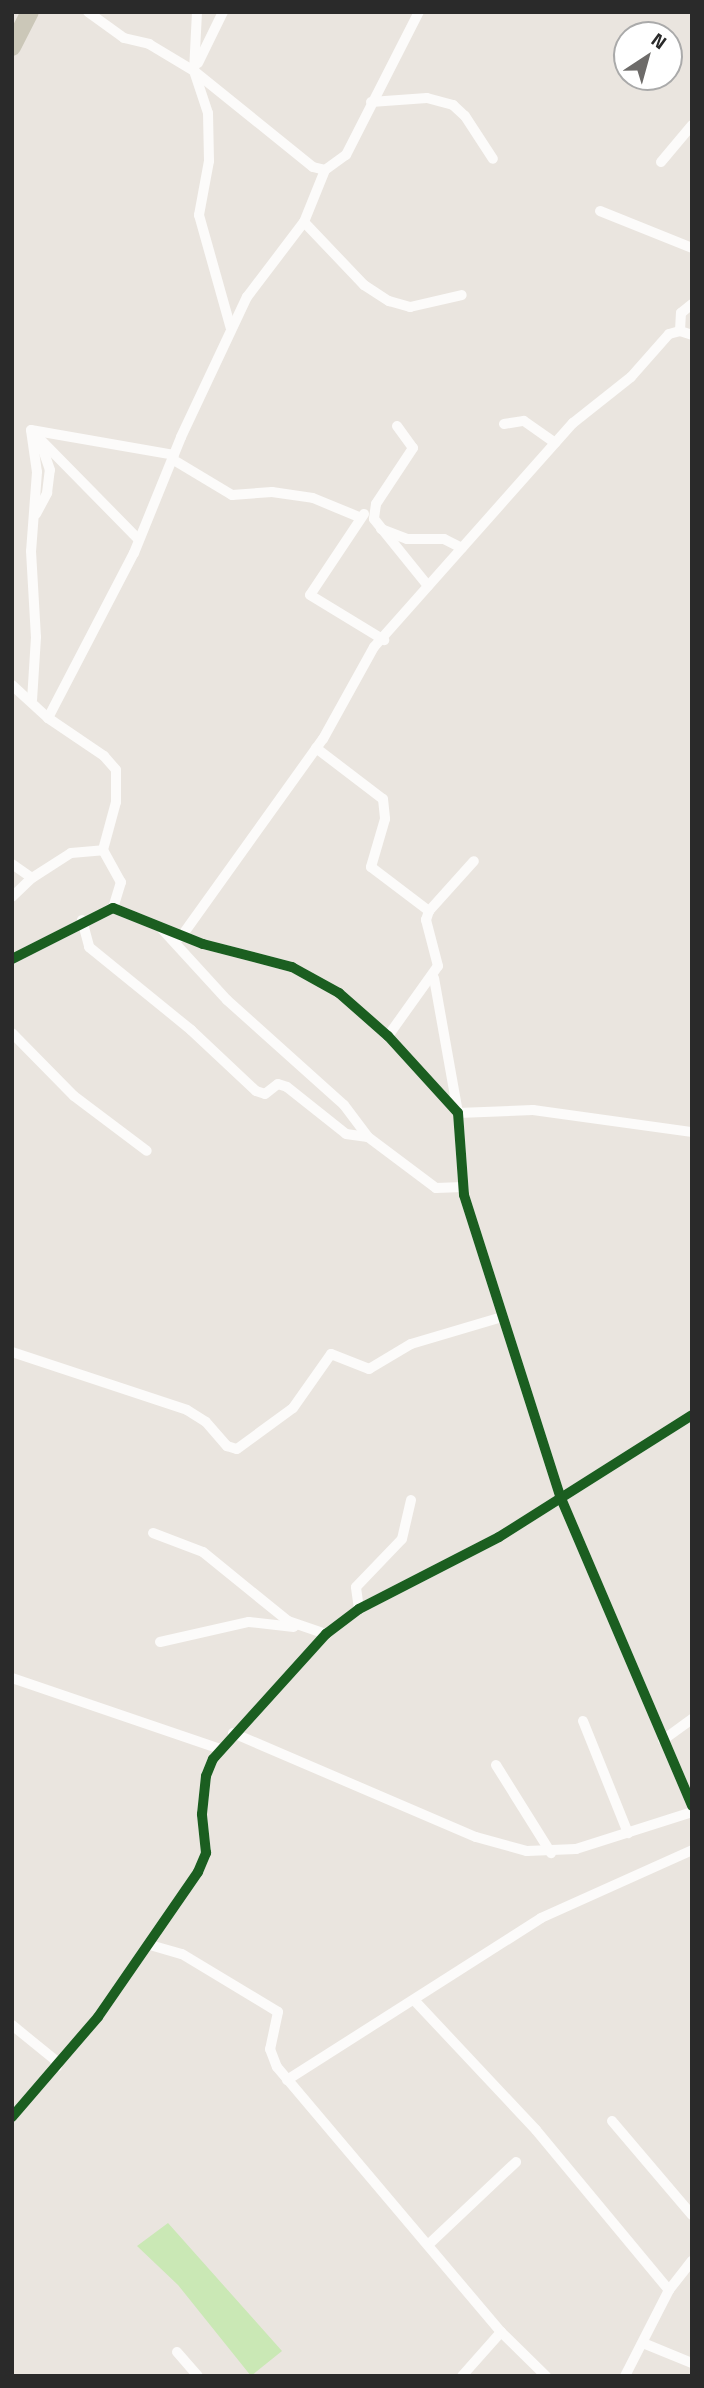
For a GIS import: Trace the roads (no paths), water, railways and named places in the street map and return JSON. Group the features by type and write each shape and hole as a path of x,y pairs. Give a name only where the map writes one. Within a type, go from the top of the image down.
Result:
{"main road":[{"path":"12,47 30,12"}],"street":[{"path":"88,12 124,38 149,44 194,71 313,167 325,170"},
{"path":"197,12 194,71 208,113 209,161 199,215 232,329"},
{"path":"194,71 223,12"},
{"path":"48,718 139,540 173,457 255,285 304,222 325,170 346,155 419,12"},
{"path":"371,102 427,98 453,105 466,116 493,159"},
{"path":"661,162 692,125"},
{"path":"600,211 692,248"},
{"path":"304,222 364,285 388,301 410,307 462,295"},
{"path":"680,331 681,313 692,304"},
{"path":"181,937 316,748 374,647 384,640 428,586 555,443 631,377 664,339 680,331 692,335"},
{"path":"504,424 524,421 555,443"},
{"path":"384,640 310,595 359,517 373,512 413,448 397,426"},
{"path":"31,430 173,457 232,495 272,492 313,498 359,517"},
{"path":"31,430 37,472 33,518 32,700"},
{"path":"31,430 139,540"},
{"path":"373,512 378,528 428,586"},
{"path":"378,528 407,539 444,539 462,548"},
{"path":"12,685 32,700 48,718 104,756 116,770 116,802 103,850 121,882 113,908"},
{"path":"316,748 383,799 385,818 371,867 429,911"},
{"path":"12,897 32,878 71,853 103,850"},
{"path":"388,1036 434,978 439,966 426,920 429,911 474,861"},
{"path":"12,864 32,878"},
{"path":"12,959 82,920 113,908 181,937 292,967 339,993 388,1036 457,1113"},
{"path":"82,920 89,947 191,1030 256,1091 265,1094 282,1085 346,1133 368,1137"},
{"path":"160,927 227,1000 351,1112 368,1137 436,1188 463,1187"},
{"path":"434,978 457,1113 463,1187 502,1317 560,1496 692,1806"},
{"path":"12,1033 74,1096 148,1151"},
{"path":"457,1113 533,1110 692,1132"},
{"path":"12,1352 187,1409 206,1422 227,1446 237,1449 293,1408 331,1354 369,1369 411,1344 502,1317"},
{"path":"12,2117 57,2067 150,1945 203,1862 206,1776 220,1749 326,1634 359,1609 499,1537 560,1496 692,1416"},
{"path":"359,1609 356,1587 402,1539 411,1500"},
{"path":"153,1533 203,1552 299,1628"},
{"path":"160,1642 249,1622 326,1634"},
{"path":"12,1678 220,1749"},
{"path":"663,1740 692,1719"},
{"path":"583,1721 628,1833"},
{"path":"233,1733 477,1837 551,1853 628,1833 692,1812"},
{"path":"496,1765 551,1853"},
{"path":"287,2080 541,1918 692,1850"},
{"path":"150,1945 183,1954 278,2012 270,2054 287,2080 500,2332 546,2376"},
{"path":"414,2000 536,2130 669,2290"},
{"path":"12,2025 55,2060 57,2067"},
{"path":"612,2121 692,2215"},
{"path":"428,2245 516,2162"},
{"path":"625,2376 669,2290 692,2261"},
{"path":"462,2376 500,2332"},
{"path":"643,2343 692,2363"},
{"path":"177,2352 198,2376"}]}
